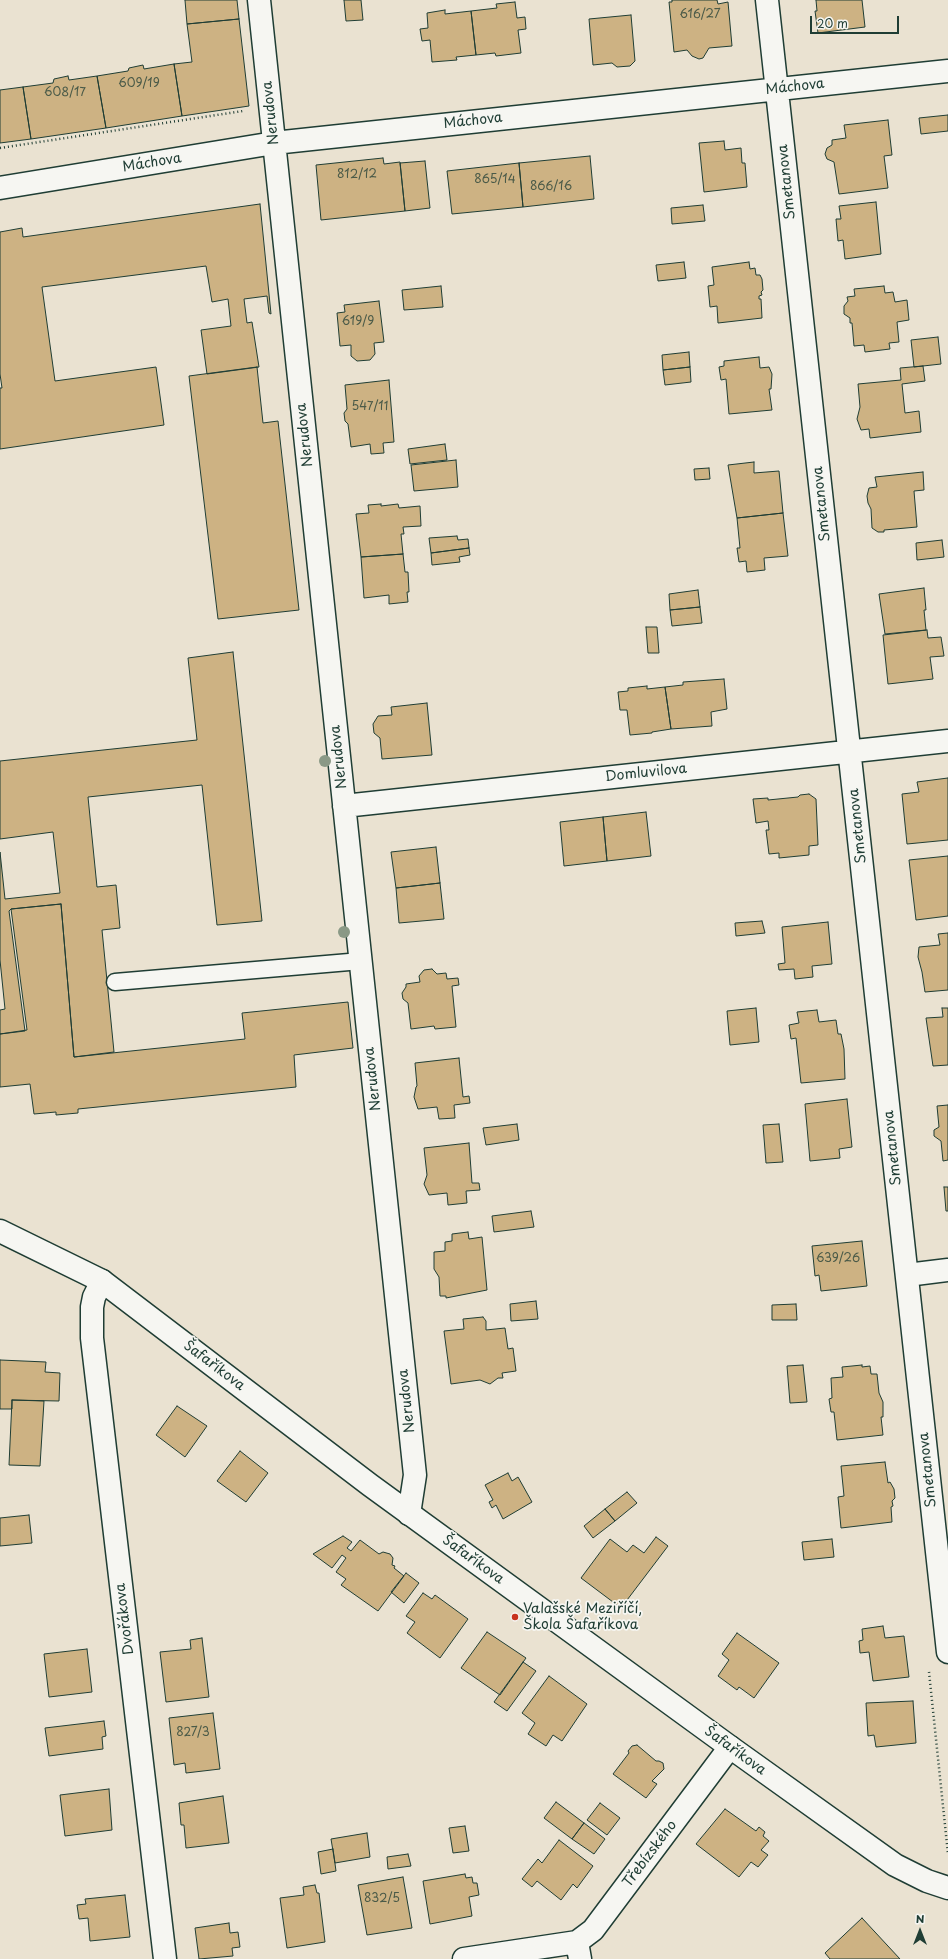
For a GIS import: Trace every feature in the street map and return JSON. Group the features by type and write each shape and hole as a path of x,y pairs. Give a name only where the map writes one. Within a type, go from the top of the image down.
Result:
{"street":[{"name":"Nerudova","path":"259,0 415,1475 409,1514"},
{"name":"Smetanova","path":"767,0 948,1652"},
{"name":"Máchova","path":"0,188 274,142 948,71"},
{"name":"Domluvilova","path":"344,806 948,741"},
{"name":"Šafaříkova","path":"0,1231 102,1281 409,1514 730,1747 895,1864 911,1874 948,1888"},
{"path":"907,1275 948,1270"},
{"name":"Dvořákova","path":"102,1281 94,1297 92,1307 92,1338 165,1959"},
{"name":"Třebízského","path":"579,1950 730,1747"},
{"path":"464,1959 579,1950"}],"lane":[{"path":"115,982 360,961"}],"path":[{"path":"0,148 250,110"}],"building":[{"path":"185,0 237,0 239,19 187,24"},
{"path":"344,0 361,0 363,20 346,21"},
{"path":"672,0 717,0 718,4 728,2 732,46 709,48 703,58 699,59 692,56 687,50 674,52 669,2 672,2"},
{"path":"816,0 862,0 865,27 818,33 815,11 817,11"},
{"path":"515,2 517,18 525,17 526,29 518,30 521,53 496,56 495,53 476,55 471,11 497,8 496,4"},
{"path":"445,10 445,14 471,11 476,55 456,57 457,60 432,62 430,40 422,41 420,29 428,28 427,13"},
{"path":"631,15 635,61 630,66 617,67 612,63 593,65 589,19"},
{"path":"239,19 249,106 182,116 174,64 192,62 187,24"},
{"path":"174,64 182,116 106,128 97,76 128,71 129,68 143,65 144,69"},
{"path":"68,76 69,80 97,76 106,128 31,139 23,87 53,83 54,79"},
{"path":"23,87 31,139 0,143 0,90"},
{"path":"948,115 948,131 921,134 919,118"},
{"path":"888,120 892,155 884,156 888,188 839,194 834,162 827,159 825,154 827,148 832,145 832,140 846,138 844,125"},
{"path":"724,141 725,150 741,148 742,163 745,163 747,187 704,192 699,143"},
{"path":"590,156 594,199 523,207 519,163"},
{"path":"383,158 384,164 400,162 405,211 321,220 316,165"},
{"path":"425,161 430,208 405,211 400,163"},
{"path":"519,163 523,207 452,214 447,171"},
{"path":"876,202 881,254 845,259 843,240 838,241 836,219 841,219 839,206"},
{"path":"260,204 271,314 269,313 267,296 244,299 247,323 252,322 259,367 207,374 201,330 231,326 228,299 212,302 206,266 42,287 55,381 156,367 164,425 0,449 0,388 2,388 0,374 0,232 22,228 23,237"},
{"path":"703,205 705,221 672,224 671,208"},
{"path":"684,262 686,278 658,281 656,265"},
{"path":"749,262 750,269 755,268 756,275 760,275 762,279 763,290 761,292 762,295 759,296 759,299 761,299 762,318 718,323 717,306 710,307 708,286 714,285 712,267"},
{"path":"441,286 443,307 404,310 402,290"},
{"path":"884,286 885,293 893,292 895,302 907,300 909,320 897,322 899,342 889,343 890,349 865,352 864,345 854,346 852,323 850,323 850,318 844,314 844,306 848,301 847,297 855,296 854,289"},
{"path":"379,301 384,342 374,343 375,354 370,360 357,361 351,356 351,345 340,346 337,313 345,312 344,305"},
{"path":"938,337 941,364 914,367 911,340"},
{"path":"689,352 690,367 663,370 662,355"},
{"path":"759,357 760,368 769,367 772,374 771,389 769,389 772,410 729,414 726,379 721,380 719,367 724,366 724,361"},
{"path":"923,366 925,381 902,384 905,413 919,411 921,432 870,438 869,429 861,430 857,419 860,407 858,384 901,380 900,368"},
{"path":"257,367 263,423 278,421 299,610 218,619 189,376"},
{"path":"690,367 691,382 665,385 663,370"},
{"path":"389,380 394,442 383,443 384,453 371,454 370,444 351,447 348,424 345,421 344,413 347,409 345,385"},
{"path":"445,444 447,460 410,464 408,449"},
{"path":"456,460 458,487 414,491 411,465"},
{"path":"754,462 754,473 779,471 783,513 737,518 728,465"},
{"path":"709,468 710,479 695,480 694,469"},
{"path":"923,472 924,490 914,491 917,527 884,530 884,532 878,532 872,528 871,509 867,496 869,488 877,487 875,477"},
{"path":"381,504 381,506 398,504 399,508 420,506 421,526 403,527 404,534 401,534 403,554 361,557 356,514 369,513 368,505"},
{"path":"783,513 788,556 764,558 765,570 747,572 746,561 739,562 737,548 740,548 737,518"},
{"path":"457,536 458,540 468,539 469,548 431,553 429,538"},
{"path":"942,540 944,557 917,560 916,543"},
{"path":"469,548 470,555 459,557 460,562 432,565 431,553"},
{"path":"403,554 405,572 408,572 408,602 389,604 389,595 364,598 361,557"},
{"path":"924,588 926,630 885,634 879,594"},
{"path":"698,590 700,607 670,610 669,594"},
{"path":"700,607 702,623 672,626 670,610"},
{"path":"646,627 657,627 659,653 648,653"},
{"path":"927,630 928,638 941,637 944,656 930,657 933,679 888,684 883,635"},
{"path":"233,652 262,921 217,925 202,785 88,797 97,887 116,885 120,928 102,930 114,1052 74,1057 61,904 11,909 9,911 25,1031 0,1034 0,1010 5,1009 0,960 0,852 5,899 60,893 53,832 0,839 0,761 197,740 188,658"},
{"path":"724,679 727,709 711,712 712,726 671,729 665,687 683,685 683,682"},
{"path":"647,686 647,689 665,687 671,729 652,733 630,735 627,710 620,710 618,692 628,691 628,688"},
{"path":"427,703 432,755 382,759 380,738 374,733 373,724 378,716 392,715 391,707"},
{"path":"948,778 948,840 907,844 902,794 919,792 917,782"},
{"path":"809,794 816,799 818,845 809,846 809,855 779,858 779,853 769,854 766,830 769,830 768,821 756,823 753,799 768,798 768,800 798,797 800,795"},
{"path":"646,812 651,856 607,861 603,817"},
{"path":"603,817 607,861 564,866 560,822"},
{"path":"436,847 440,883 396,888 391,852"},
{"path":"948,856 948,916 916,920 909,860"},
{"path":"440,883 444,919 399,923 396,888"},
{"path":"61,904 74,1057 245,1039 242,1013 348,1002 353,1048 294,1055 296,1087 78,1109 78,1113 56,1115 56,1112 34,1114 30,1084 0,1087 0,1034 27,1030 11,909"},
{"path":"762,921 765,933 736,936 735,923"},
{"path":"828,922 832,964 812,966 813,977 795,979 794,969 779,970 778,964 785,963 782,927"},
{"path":"948,933 948,990 925,992 918,957 919,947 940,945 938,934"},
{"path":"432,969 437,974 446,973 447,979 458,978 459,985 452,986 456,1027 435,1029 434,1026 411,1029 408,1003 403,999 402,993 406,987 406,984 420,982 419,976 424,970"},
{"path":"756,1008 759,1042 730,1045 727,1011"},
{"path":"942,1008 948,1008 948,1065 933,1066 926,1018 943,1017"},
{"path":"817,1010 819,1022 836,1020 838,1034 841,1034 844,1049 845,1079 801,1083 796,1038 791,1039 789,1025 799,1023 797,1012"},
{"path":"459,1058 463,1097 469,1096 470,1103 454,1105 455,1118 439,1119 437,1107 418,1109 414,1097 417,1086 415,1063"},
{"path":"847,1099 852,1147 839,1149 840,1158 810,1161 805,1104"},
{"path":"948,1105 948,1160 943,1161 941,1141 934,1136 934,1130 939,1127 937,1106"},
{"path":"517,1124 519,1140 486,1145 483,1128"},
{"path":"779,1124 783,1162 766,1163 763,1125"},
{"path":"469,1143 472,1183 479,1183 480,1190 466,1191 467,1203 448,1205 447,1193 429,1195 424,1184 427,1175 424,1148"},
{"path":"944,1187 948,1187 948,1211 946,1211"},
{"path":"531,1211 534,1227 494,1232 492,1216"},
{"path":"468,1232 469,1239 482,1237 487,1290 446,1298 446,1296 440,1296 439,1277 434,1269 434,1252 445,1251 445,1242 452,1241 452,1234"},
{"path":"862,1241 867,1286 821,1291 819,1275 815,1276 812,1246"},
{"path":"536,1301 538,1319 511,1321 510,1304"},
{"path":"796,1304 797,1320 772,1320 772,1305"},
{"path":"483,1317 486,1321 486,1330 505,1328 508,1349 513,1348 516,1371 502,1373 503,1378 498,1378 490,1384 480,1380 451,1384 444,1331 464,1329 463,1319"},
{"path":"0,1360 46,1362 45,1372 60,1373 59,1401 12,1400 12,1409 0,1409"},
{"path":"803,1365 807,1402 790,1403 787,1366"},
{"path":"862,1365 862,1367 870,1366 871,1374 877,1374 879,1393 883,1402 883,1417 881,1417 883,1435 837,1440 834,1412 831,1412 829,1399 832,1398 831,1378 843,1377 842,1367"},
{"path":"12,1400 44,1401 40,1466 9,1465"},
{"path":"177,1406 207,1426 185,1457 156,1435"},
{"path":"240,1451 268,1473 246,1502 217,1481"},
{"path":"885,1462 888,1483 890,1482 894,1489 895,1498 892,1501 893,1506 891,1507 892,1522 841,1528 838,1497 844,1496 841,1466"},
{"path":"508,1473 512,1481 518,1477 532,1502 503,1519 496,1505 492,1508 489,1502 493,1500 485,1485"},
{"path":"627,1492 637,1503 615,1521 605,1509"},
{"path":"605,1509 615,1521 593,1538 584,1526"},
{"path":"29,1515 32,1543 0,1546 0,1518"},
{"path":"343,1536 352,1542 347,1548 351,1551 360,1540 379,1554 383,1552 390,1554 393,1558 392,1565 395,1566 394,1568 404,1576 378,1611 341,1585 346,1579 336,1572 346,1558 342,1555 332,1568 313,1554"},
{"path":"656,1537 668,1546 621,1608 581,1578 610,1539 627,1552 633,1545 644,1553"},
{"path":"832,1539 834,1557 804,1560 802,1542"},
{"path":"406,1573 419,1583 404,1603 391,1592"},
{"path":"423,1593 432,1599 435,1595 468,1619 440,1658 407,1633 415,1622 406,1616"},
{"path":"883,1626 885,1638 904,1636 909,1677 873,1681 869,1652 860,1653 859,1641 863,1640 862,1629"},
{"path":"487,1632 526,1658 500,1695 461,1668"},
{"path":"737,1633 779,1663 754,1698 739,1687 737,1690 718,1676 729,1660 722,1654"},
{"path":"202,1638 209,1697 166,1702 160,1652 191,1649 190,1640"},
{"path":"87,1649 92,1692 49,1697 44,1654"},
{"path":"523,1662 536,1671 507,1711 494,1702"},
{"path":"549,1676 587,1704 562,1741 553,1735 546,1746 528,1734 535,1723 522,1713"},
{"path":"913,1701 916,1743 876,1747 874,1735 868,1736 866,1703"},
{"path":"213,1713 220,1769 186,1773 185,1763 174,1765 169,1718"},
{"path":"104,1721 106,1736 102,1737 103,1749 49,1756 45,1728"},
{"path":"637,1745 656,1761 663,1763 664,1769 652,1781 657,1784 646,1798 613,1774 629,1753 628,1751 632,1746"},
{"path":"109,1789 112,1830 65,1836 60,1795"},
{"path":"223,1796 229,1843 186,1848 184,1825 181,1825 179,1803"},
{"path":"556,1802 584,1823 572,1839 544,1818"},
{"path":"600,1803 620,1818 607,1835 587,1820"},
{"path":"725,1809 756,1831 759,1827 765,1832 763,1836 769,1841 761,1850 768,1855 758,1867 751,1862 739,1877 696,1844"},
{"path":"584,1823 605,1839 594,1854 572,1839"},
{"path":"465,1826 469,1851 453,1853 449,1828"},
{"path":"367,1833 370,1857 335,1863 331,1839"},
{"path":"559,1840 593,1866 577,1888 573,1884 561,1900 537,1881 532,1887 522,1879 538,1859 542,1863"},
{"path":"333,1849 336,1871 321,1874 318,1852"},
{"path":"408,1854 411,1866 388,1869 387,1857"},
{"path":"465,1874 466,1878 472,1877 473,1883 477,1883 479,1895 469,1897 472,1916 430,1924 423,1881"},
{"path":"403,1877 412,1928 367,1935 358,1885"},
{"path":"315,1885 317,1893 319,1893 325,1942 287,1948 280,1898 304,1895 303,1887"},
{"path":"125,1895 130,1937 90,1941 88,1918 79,1919 77,1905 86,1904 85,1899"},
{"path":"862,1918 900,1959 830,1959 825,1953"},
{"path":"229,1923 230,1933 238,1932 240,1947 232,1948 233,1956 199,1959 195,1928"}],"place":[{"name":"Valašské Meziříčí, Škola Šafaříkova","path":"515,1617"}]}
